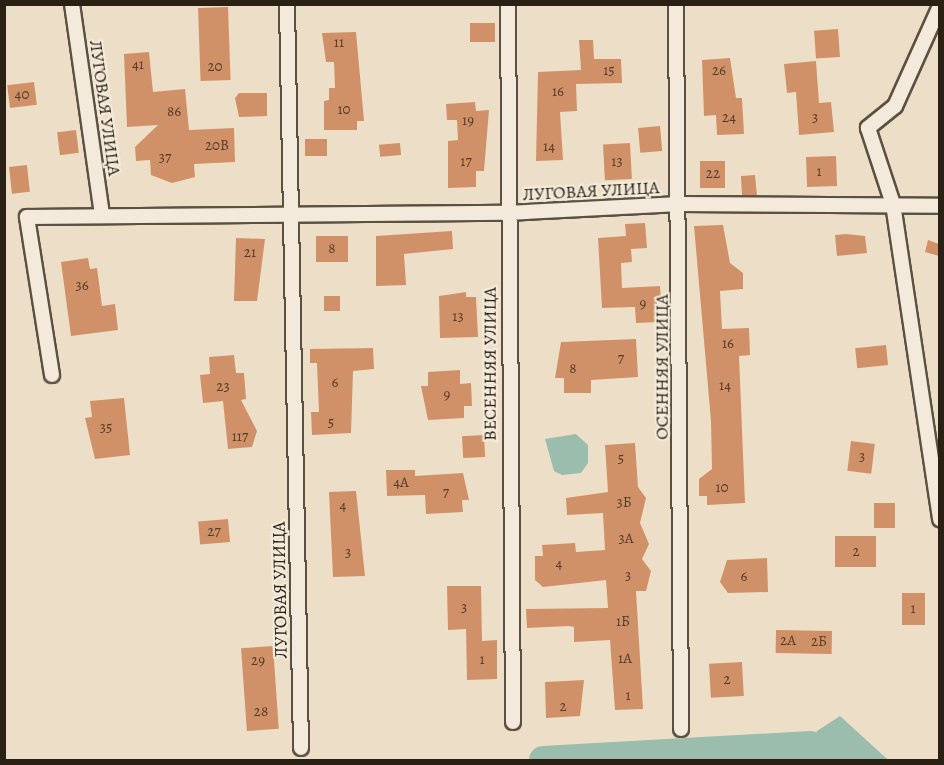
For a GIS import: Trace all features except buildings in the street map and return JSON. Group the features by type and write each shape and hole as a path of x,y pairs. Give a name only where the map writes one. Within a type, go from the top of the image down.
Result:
{"street":[{"name":"ЛУГОВАЯ УЛИЦА","path":"72,4 102,216"},
{"name":"ЛУГОВАЯ УЛИЦА","path":"287,4 301,748"},
{"name":"ВЕСЕННЯЯ УЛИЦА","path":"508,4 507,213 513,722"},
{"name":"ОСЕННЯЯ УЛИЦА","path":"676,4 680,204 681,729"},
{"path":"939,6 895,106 868,128 893,204 939,520"},
{"name":"ЛУГОВАЯ УЛИЦА","path":"52,375 27,218 507,213 680,204 939,206"}],"shaded area":[{"path":"576,434 588,445 588,463 581,473 562,475 554,471 545,439"},
{"path":"840,716 889,760 806,760 817,731"}],"waterway":[{"path":"543,760 811,745"}]}
